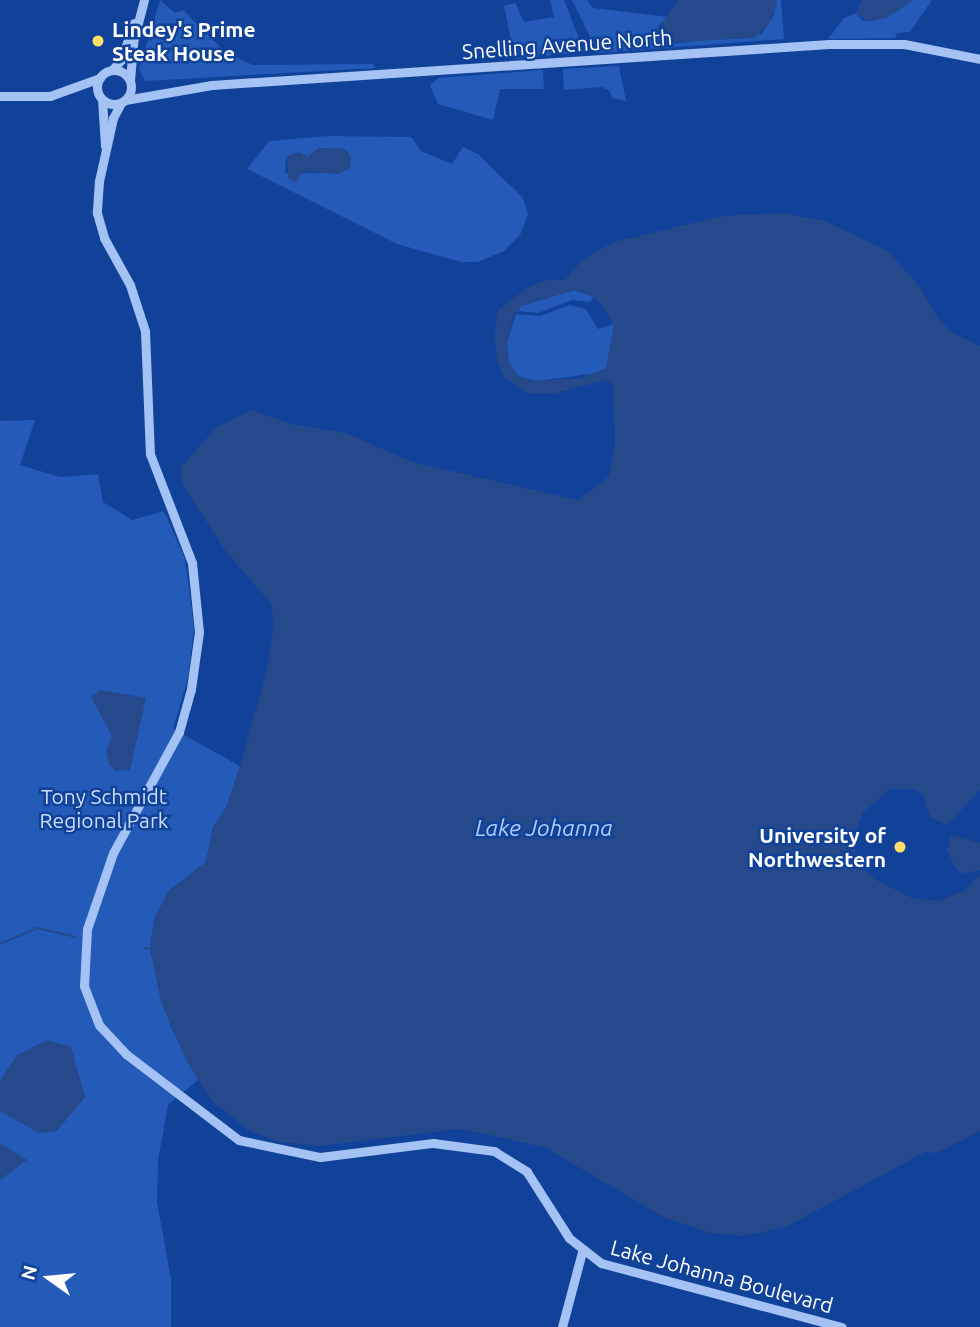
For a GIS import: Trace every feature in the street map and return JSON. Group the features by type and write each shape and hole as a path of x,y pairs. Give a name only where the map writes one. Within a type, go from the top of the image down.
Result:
{"street":[{"path":"66,93 100,78 121,60 144,1"},
{"path":"0,96 66,93 123,102 131,82 133,42 144,1"},
{"name":"Snelling Avenue North","path":"123,102 156,92 855,43 904,44 980,59"},
{"path":"112,70 123,72 131,82"},
{"path":"100,78 101,98"},
{"name":"Snelling Avenue North","path":"131,82 156,92"},
{"name":"Lake Johanna Boulevard","path":"101,98 106,151"},
{"name":"Lake Johanna Boulevard","path":"123,102 106,151 98,187 100,225 141,315 148,350 150,454 192,563 200,614 195,667 178,732 113,853 87,929 82,972 93,1012 126,1054 225,1132 254,1145 320,1157 451,1143 504,1155 530,1176 564,1231 582,1252 613,1267 842,1327"},
{"path":"562,1327 582,1252"}],"green space":[{"path":"160,0 175,13 183,10 226,53 253,65 373,64 375,68 145,81 139,69"},
{"path":"550,0 564,0 584,52 515,59 504,6 515,3 524,22 554,17"},
{"path":"572,0 587,0 593,8 668,17 658,26 661,45 762,34 774,15 776,0 781,0 784,39 598,53"},
{"path":"913,0 932,0 910,32 897,33 895,38 828,39 844,18 856,13 863,21 888,17"},
{"path":"619,66 626,101 612,98 609,90 601,87 564,90 563,69"},
{"path":"543,70 544,89 500,89 493,120 438,104 430,85 438,78"},
{"path":"328,136 411,137 421,151 452,164 463,147 478,154 523,198 528,214 520,235 504,251 478,262 461,262 397,244 247,169 269,141","holes":["319,148 346,149 326,173 285,173 286,159 308,157"]},
{"path":"574,290 594,297 590,302 572,300 538,313 518,311 521,306"},
{"path":"570,305 586,309 598,329 614,324 611,358 604,372 537,381 518,376 509,363 507,343 516,314 540,316"},
{"name":"Tony Schmidt Regional Park","path":"35,420 20,465 60,477 98,474 103,502 132,520 164,511 185,559 194,627 188,678 173,729 240,766 226,808 213,827 206,862 169,891 154,919 150,949 170,1025 198,1080 168,1105 158,1160 157,1202 171,1279 171,1327 0,1327 0,421"}],"water":[{"path":"678,0 776,0 777,5 768,25 755,38 657,43 653,36"},
{"path":"862,0 913,0 888,17 869,22 856,13"},
{"path":"319,148 346,149 351,157 350,168 338,174 304,171 295,182 288,178 287,156 299,152 308,157"},
{"name":"Lake Johanna","path":"783,213 825,221 888,251 919,286 938,318 953,333 980,346 980,790 947,825 930,817 923,795 913,789 890,789 862,814 853,839 858,862 874,879 912,898 939,901 965,890 980,874 980,1131 936,1153 925,1152 788,1226 744,1236 710,1233 665,1218 546,1148 495,1136 457,1129 320,1146 281,1142 250,1131 212,1101 186,1060 161,1002 150,949 154,919 169,890 206,862 213,827 226,808 240,766 266,674 274,625 271,603 227,553 182,484 181,467 217,427 251,410 290,424 346,433 412,462 578,500 609,476 615,442 613,384 606,380 556,393 527,393 504,377 497,359 494,337 498,310 527,288 546,280 565,280 583,259 614,242 722,216","holes":["574,290 596,298 614,324 606,368 581,378 537,381 518,376 509,363 507,343 513,318 521,306"]},
{"path":"101,690 146,698 130,770 116,771 109,764 106,752 112,736 91,697"},
{"path":"951,835 980,843 980,870 964,874 956,869 947,850"},
{"path":"47,1040 71,1047 85,1097 57,1131 39,1133 0,1111 0,1081 17,1055"},
{"path":"0,1143 27,1160 0,1180"}],"waterway":[{"path":"0,944 37,928 75,937"},
{"path":"145,948 150,949"}],"place":[{"name":"Lindey's Prime Steak House","path":"98,41"},
{"name":"University of Northwestern","path":"900,847"}]}
